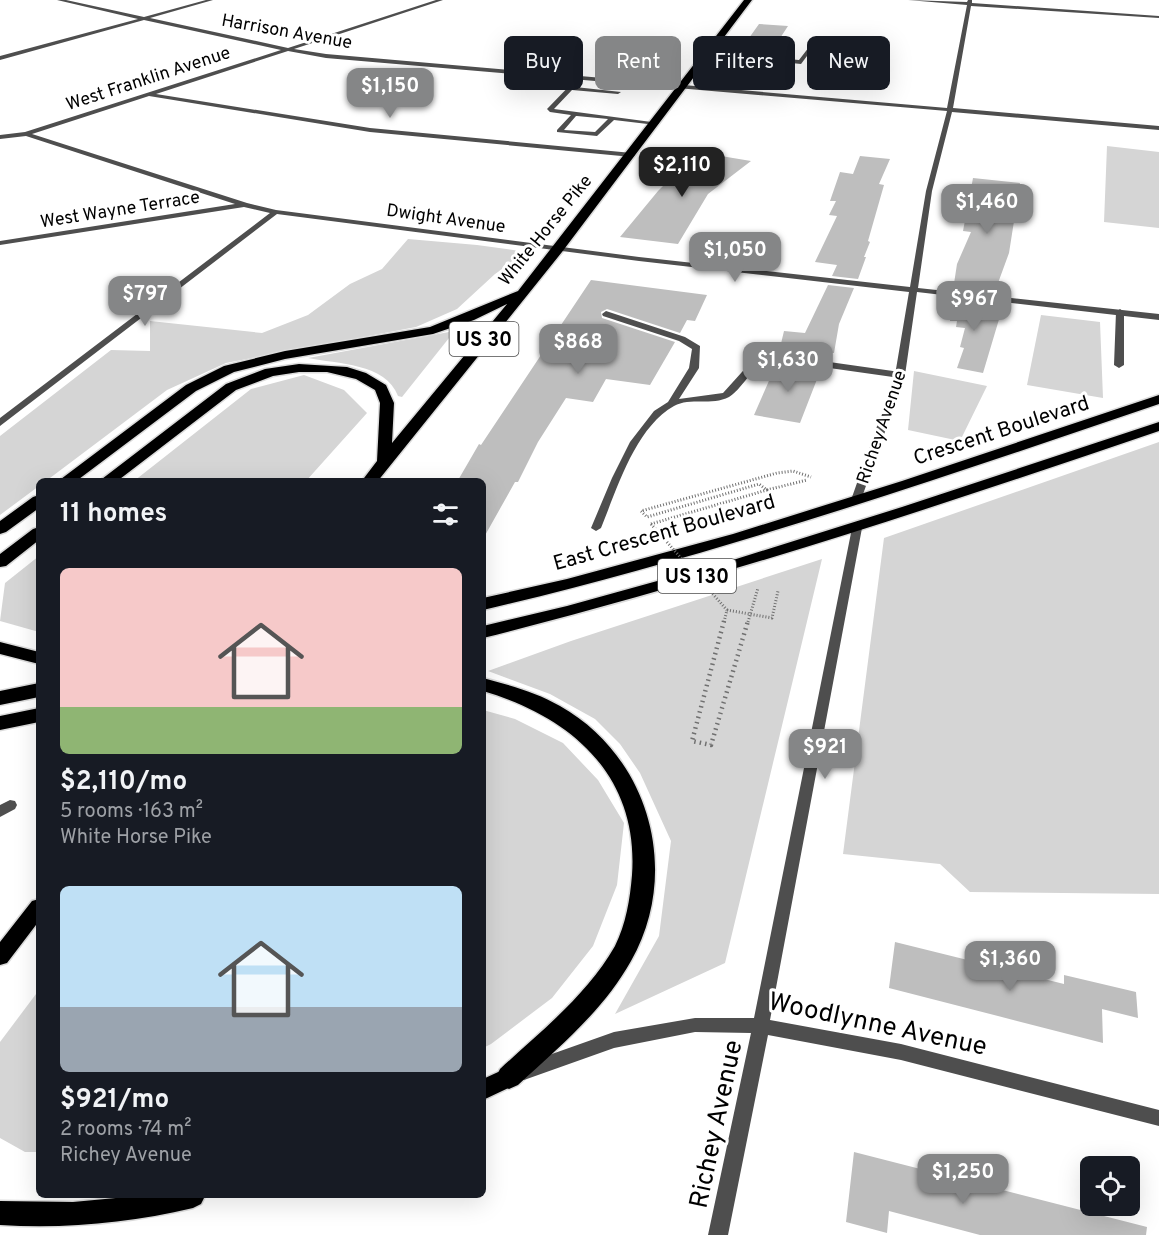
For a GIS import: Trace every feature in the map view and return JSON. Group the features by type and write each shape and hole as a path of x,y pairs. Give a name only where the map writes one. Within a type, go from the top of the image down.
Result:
{"highway":[{"name":"White Horse Pike","path":"721,36 748,0"},
{"name":"White Horse Pike","path":"371,478 558,250 693,73"},
{"path":"69,478 191,388 222,371 285,355 433,330 470,317 521,293"},
{"path":"110,478 231,387 270,372 299,368 348,371 381,388 387,404 384,461"},
{"name":"Crescent Boulevard","path":"856,500 1159,399"},
{"name":"US 130","path":"486,631 561,614 857,528 1159,426"},
{"name":"East Crescent Boulevard","path":"486,603 620,571 856,500"},
{"path":"0,529 36,502"},
{"path":"0,562 36,534"},
{"path":"0,648 36,657"},
{"path":"486,685 532,700 561,715 587,734 610,757 639,813 645,849 646,869 639,914 623,953 597,990 568,1022 509,1077"},
{"path":"0,698 36,691"},
{"path":"0,723 36,717"}],"main road":[{"path":"1,956 36,911"},
{"name":"Woodlynne Avenue","path":"486,1088 509,1077"},
{"path":"0,1213 37,1216 89,1214 185,1198"}],"street":[{"name":"Harrison Avenue","path":"59,0 285,49 361,60 504,72"},
{"path":"0,58 212,0"},
{"name":"West Franklin Avenue","path":"0,137 26,134 441,0"},
{"path":"910,0 1159,16"},
{"name":"Richey Avenue","path":"856,500 900,375 929,191 950,110 969,2"},
{"path":"795,61 801,62 807,53"},
{"name":"Harrison Avenue","path":"583,78 1159,128"},
{"path":"583,89 618,92"},
{"path":"568,90 550,109 557,113 656,123"},
{"path":"146,94 370,130 632,155"},
{"path":"574,115 559,131 597,135 612,118"},
{"name":"Dwight Avenue","path":"26,134 245,205 276,212 558,250 1159,317"},
{"name":"West Wayne Terrace","path":"0,243 245,205"},
{"path":"0,423 276,212"},
{"path":"1119,365 1120,312"},
{"path":"596,528 632,447 650,422 672,403 694,368 698,348 671,335 606,314"},
{"path":"672,403 726,395 754,364 794,360 900,375"},
{"name":"Richey Avenue","path":"718,1235 761,1026 857,528"},
{"name":"Woodlynne Avenue","path":"509,1077 614,1040 695,1025 761,1026 901,1052 1159,1118"}],"path":[{"path":"767,490 759,484 647,517 641,511 777,472 793,471 809,479 651,524 727,610 772,618 778,591"},
{"path":"727,610 692,741 711,745 758,588"}],"shaded area":[{"path":"1107,146 1159,152 1159,228 1104,222"},
{"path":"408,239 527,252 495,274 457,309 416,327 226,363 167,390 50,478 36,478 36,488 0,515 0,436 111,350 150,351 150,321 262,333 308,315 350,284 382,269"},
{"path":"1041,315 1100,322 1103,398 1027,385"},
{"path":"453,333 402,397 398,396 392,385 383,377 372,371 308,358"},
{"path":"914,371 987,386 960,441 908,430"},
{"path":"304,375 344,390 367,413 309,478 138,478 251,389"},
{"path":"1159,442 1159,894 970,892 940,864 843,854 884,538"},
{"path":"36,558 36,631 0,621 5,583"},
{"path":"822,559 725,963 615,1014 659,936 671,841 640,773 620,744 595,719 550,694 488,671 571,641"},
{"path":"486,711 515,719 563,743 598,780 624,823 617,885 593,946 552,998 486,1046"},
{"path":"36,994 36,1152 25,1152 0,1138 0,1042"}],"building":[{"path":"759,24 788,26 781,36 750,36"},
{"path":"697,152 751,161 708,194 678,244 620,237 658,191"},
{"path":"860,156 890,159 879,184 884,185 864,257 866,257 858,279 832,276 837,265 815,262 837,216 829,215 836,201 830,201 840,172 853,174"},
{"path":"973,178 1020,183 1009,253 994,294 953,290 957,264 971,232 963,231"},
{"path":"591,280 707,295 695,321 687,320 680,333 607,309 601,312 602,318 675,342 650,385 606,379 593,402 566,398 486,534 486,478 459,478 479,444 481,445"},
{"path":"828,285 854,288 839,324 834,353 827,352 825,359 794,355 778,356 784,331 805,333"},
{"path":"952,298 991,303 986,315 1000,316 983,373 957,368 964,348 960,347 965,328 956,327 957,321 950,321"},
{"path":"794,365 821,369 800,423 754,415 775,367"},
{"path":"895,942 1064,984 1064,975 1136,992 1138,1018 1102,1009 1103,1043 889,988"},
{"path":"854,1152 1080,1210 1080,1216 1104,1216 1147,1227 1146,1235 980,1235 889,1211 887,1233 846,1222"}]}
